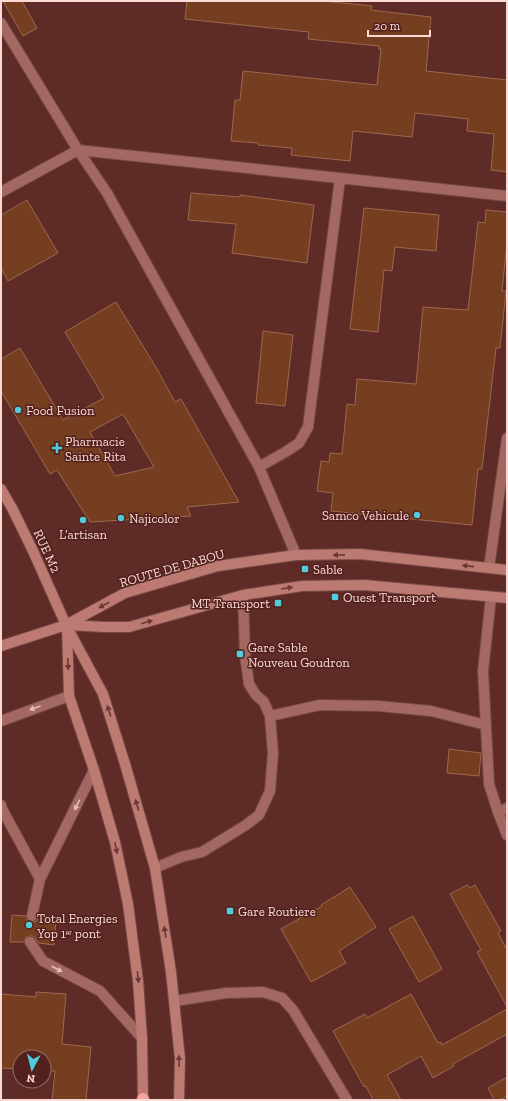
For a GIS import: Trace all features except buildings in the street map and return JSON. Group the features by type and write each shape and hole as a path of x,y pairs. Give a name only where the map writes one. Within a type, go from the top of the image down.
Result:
{"main road":[{"name":"RUE M2","path":"1,489 33,551 66,625 103,694 126,764 155,868 175,1001 180,1059 179,1100"},
{"name":"ROUTE DE DABOU","path":"1,646 66,625 125,593 218,566 296,556 360,554 507,570"},
{"name":"ROUTE DE DABOU","path":"66,625 129,627 244,595 302,586 364,585 507,598"},
{"path":"66,625 69,696 94,770 115,842 128,904 138,981 142,1038 143,1100"}],"street":[{"path":"1,22 78,150 107,193 259,467 296,556"},
{"path":"1,192 78,150 507,196"},
{"path":"259,467 299,443 308,427 340,179"},
{"path":"489,568 507,438"},
{"path":"155,868 181,857 202,852 246,826 259,815 270,791 273,753 270,716 264,702 256,695 249,684 246,654 244,595"},
{"path":"491,596 483,671 489,784 502,810 507,835"},
{"path":"1,721 69,696"},
{"path":"270,716 320,706 379,706 431,711 486,724"},
{"path":"32,916 40,879 94,770"},
{"path":"1,805 40,879"},
{"path":"30,942 43,962 100,991 142,1038"},
{"path":"175,1001 226,993 262,992 282,998 293,1010 347,1100"}],"place":[{"name":"Food Fusion","path":"18,410"},
{"name":"Pharmacie Sainte Rita","path":"57,448"},
{"name":"Samco Vehicule","path":"417,515"},
{"name":"Najicolor","path":"121,518"},
{"name":"L’artisan","path":"83,520"},
{"name":"Sable","path":"305,569"},
{"name":"Ouest Transport","path":"335,597"},
{"name":"MT Transport","path":"278,603"},
{"name":"Gare Sable Nouveau Goudron","path":"240,654"},
{"name":"Gare Routiere","path":"230,911"},
{"name":"Total Energies Yop 1ᵉʳ pont","path":"29,925"}]}
